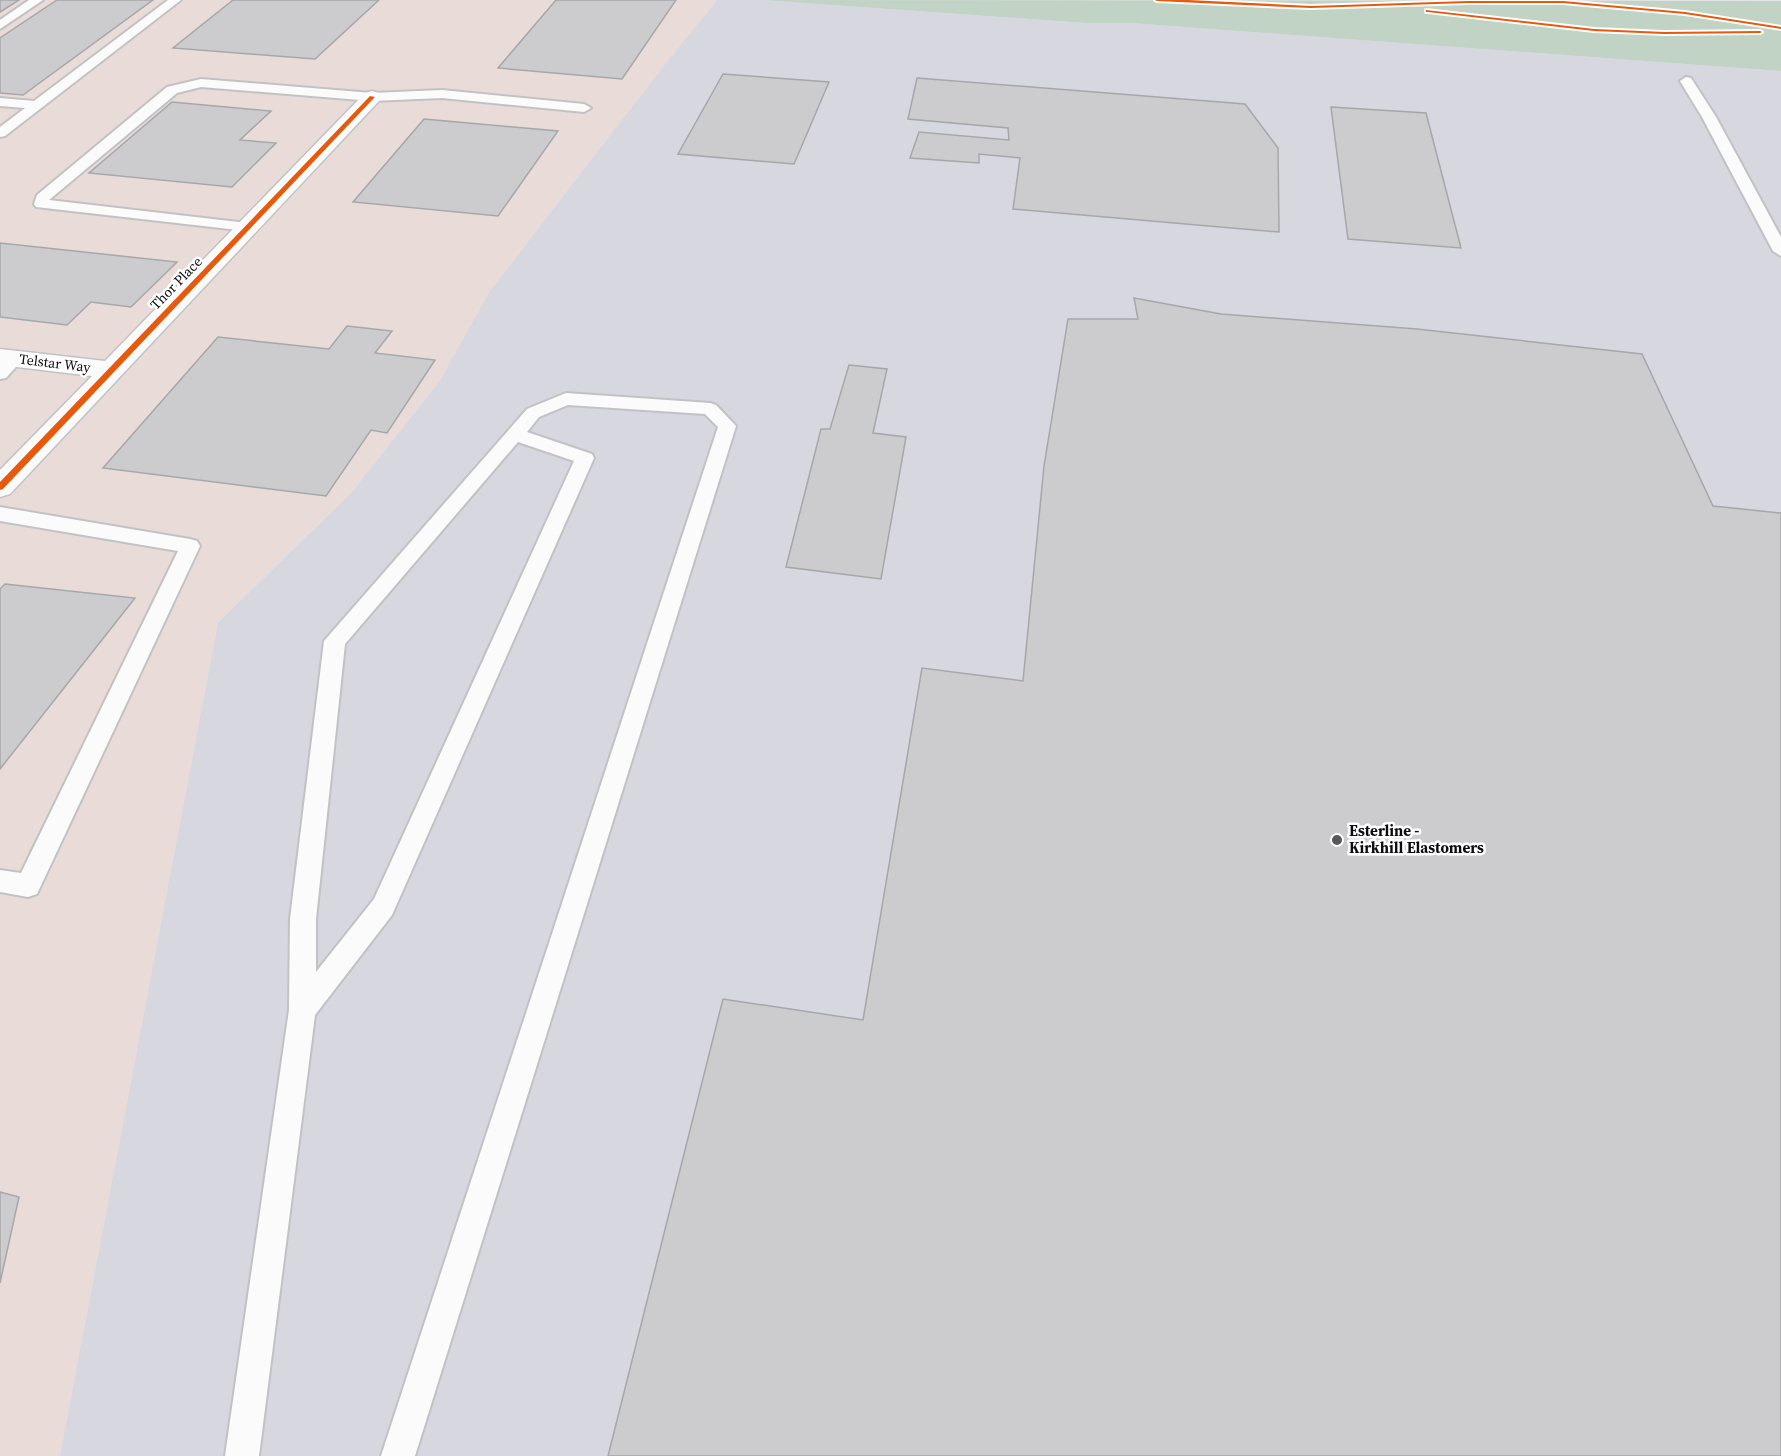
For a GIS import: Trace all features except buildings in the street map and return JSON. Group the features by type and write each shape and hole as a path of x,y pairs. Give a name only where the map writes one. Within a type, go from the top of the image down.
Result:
{"street":[{"name":"Thor Place","path":"0,487 372,97"},
{"name":"Telstar Way","path":"5,363 111,370"}],"lane":[{"path":"0,25 37,0"},
{"path":"0,133 175,0"},
{"path":"1686,81 1709,117 1781,251"},
{"path":"248,227 41,204 42,198 172,90 201,83 372,97 442,94 584,108"},
{"path":"0,102 36,105"},
{"path":"242,1456 302,1010 303,919 335,641 533,413 566,399 710,409 727,426 399,1456"},
{"path":"302,1010 383,907 585,458 515,434"},
{"path":"0,514 190,546 28,886 0,881"}],"shaded area":[{"path":"0,0 717,0 490,291 439,382 352,492 218,623 60,1456 0,1456"},
{"path":"717,0 761,0 1085,23 1130,23 1781,71 1781,1456 60,1456 218,623 352,492 439,382 490,291"}],"green space":[{"path":"761,0 1781,1 1781,71 1130,23 1085,23"}],"cycle path":[{"path":"1157,0 1311,7 1468,2 1563,2 1685,13 1781,28"},
{"path":"1428,11 1594,30 1664,33 1760,32"},
{"path":"0,487 372,97"}],"place":[{"name":"Esterline - Kirkhill Elastomers","path":"1337,840"}]}
